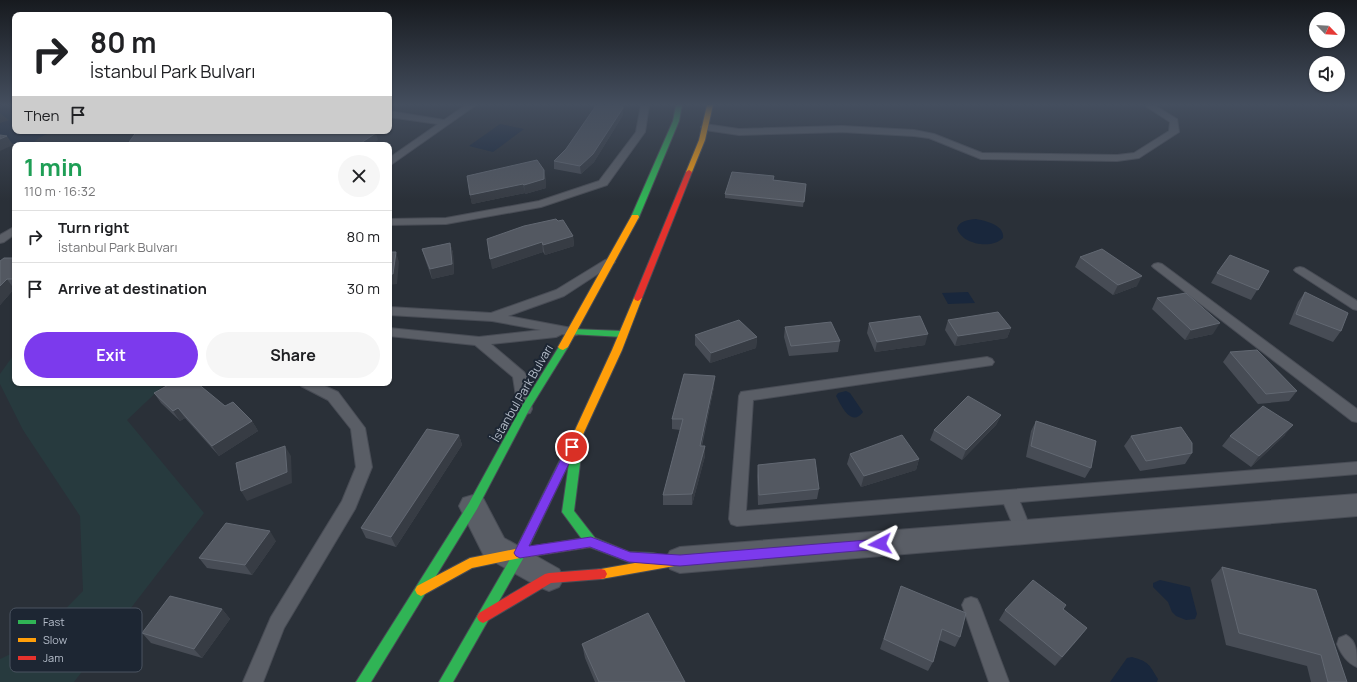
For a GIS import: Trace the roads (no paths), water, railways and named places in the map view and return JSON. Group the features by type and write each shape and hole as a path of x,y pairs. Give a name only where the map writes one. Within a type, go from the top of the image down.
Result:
{"main road":[{"name":"İstanbul Park Bulvarı","path":"363,682 422,590 473,506 525,409 572,332 609,262 634,219 669,137"},
{"path":"446,682 483,617 578,434 623,334 703,137"},
{"path":"572,332 623,334"},
{"path":"578,434 568,512 591,542 629,557 680,560"},
{"path":"422,590 470,563 591,542"},
{"path":"483,617 548,578 594,575 680,560"}],"street":[{"path":"680,560 1357,505"},
{"path":"473,506 494,547 515,556 548,578"}],"lane":[{"path":"392,160 426,137"},
{"path":"392,222 446,221 541,204 603,183 636,137"},
{"path":"933,137 981,156 1117,158 1136,156 1166,137"},
{"path":"0,231 12,231"},
{"path":"0,240 12,232"},
{"path":"492,317 560,293 609,262"},
{"path":"1158,266 1357,417"},
{"path":"1300,270 1357,306"},
{"path":"392,311 492,317 572,332"},
{"path":"392,332 479,341 572,332"},
{"path":"479,341 519,375 525,409"},
{"path":"987,362 746,396 737,519 1357,468"},
{"path":"253,682 277,623 349,504 364,467 358,428 333,396 312,386"},
{"path":"1009,496 1024,532"},
{"path":"972,605 999,682"}],"water":[{"path":"0,137 41,137 34,142 12,142 12,143 0,140"},
{"path":"482,137 513,137 493,152 469,146"},
{"path":"976,219 994,224 1001,230 1003,238 998,242 991,244 977,244 964,238 957,228 965,221"},
{"path":"968,292 975,303 948,304 942,293"},
{"path":"846,391 850,393 863,412 859,416 854,418 847,413 836,396 838,393"},
{"path":"1160,580 1190,587 1197,614 1195,619 1186,620 1176,616 1172,612 1168,602 1153,587 1153,583"},
{"path":"1132,657 1146,662 1151,667 1158,679 1157,682 1110,682 1127,658"}]}
